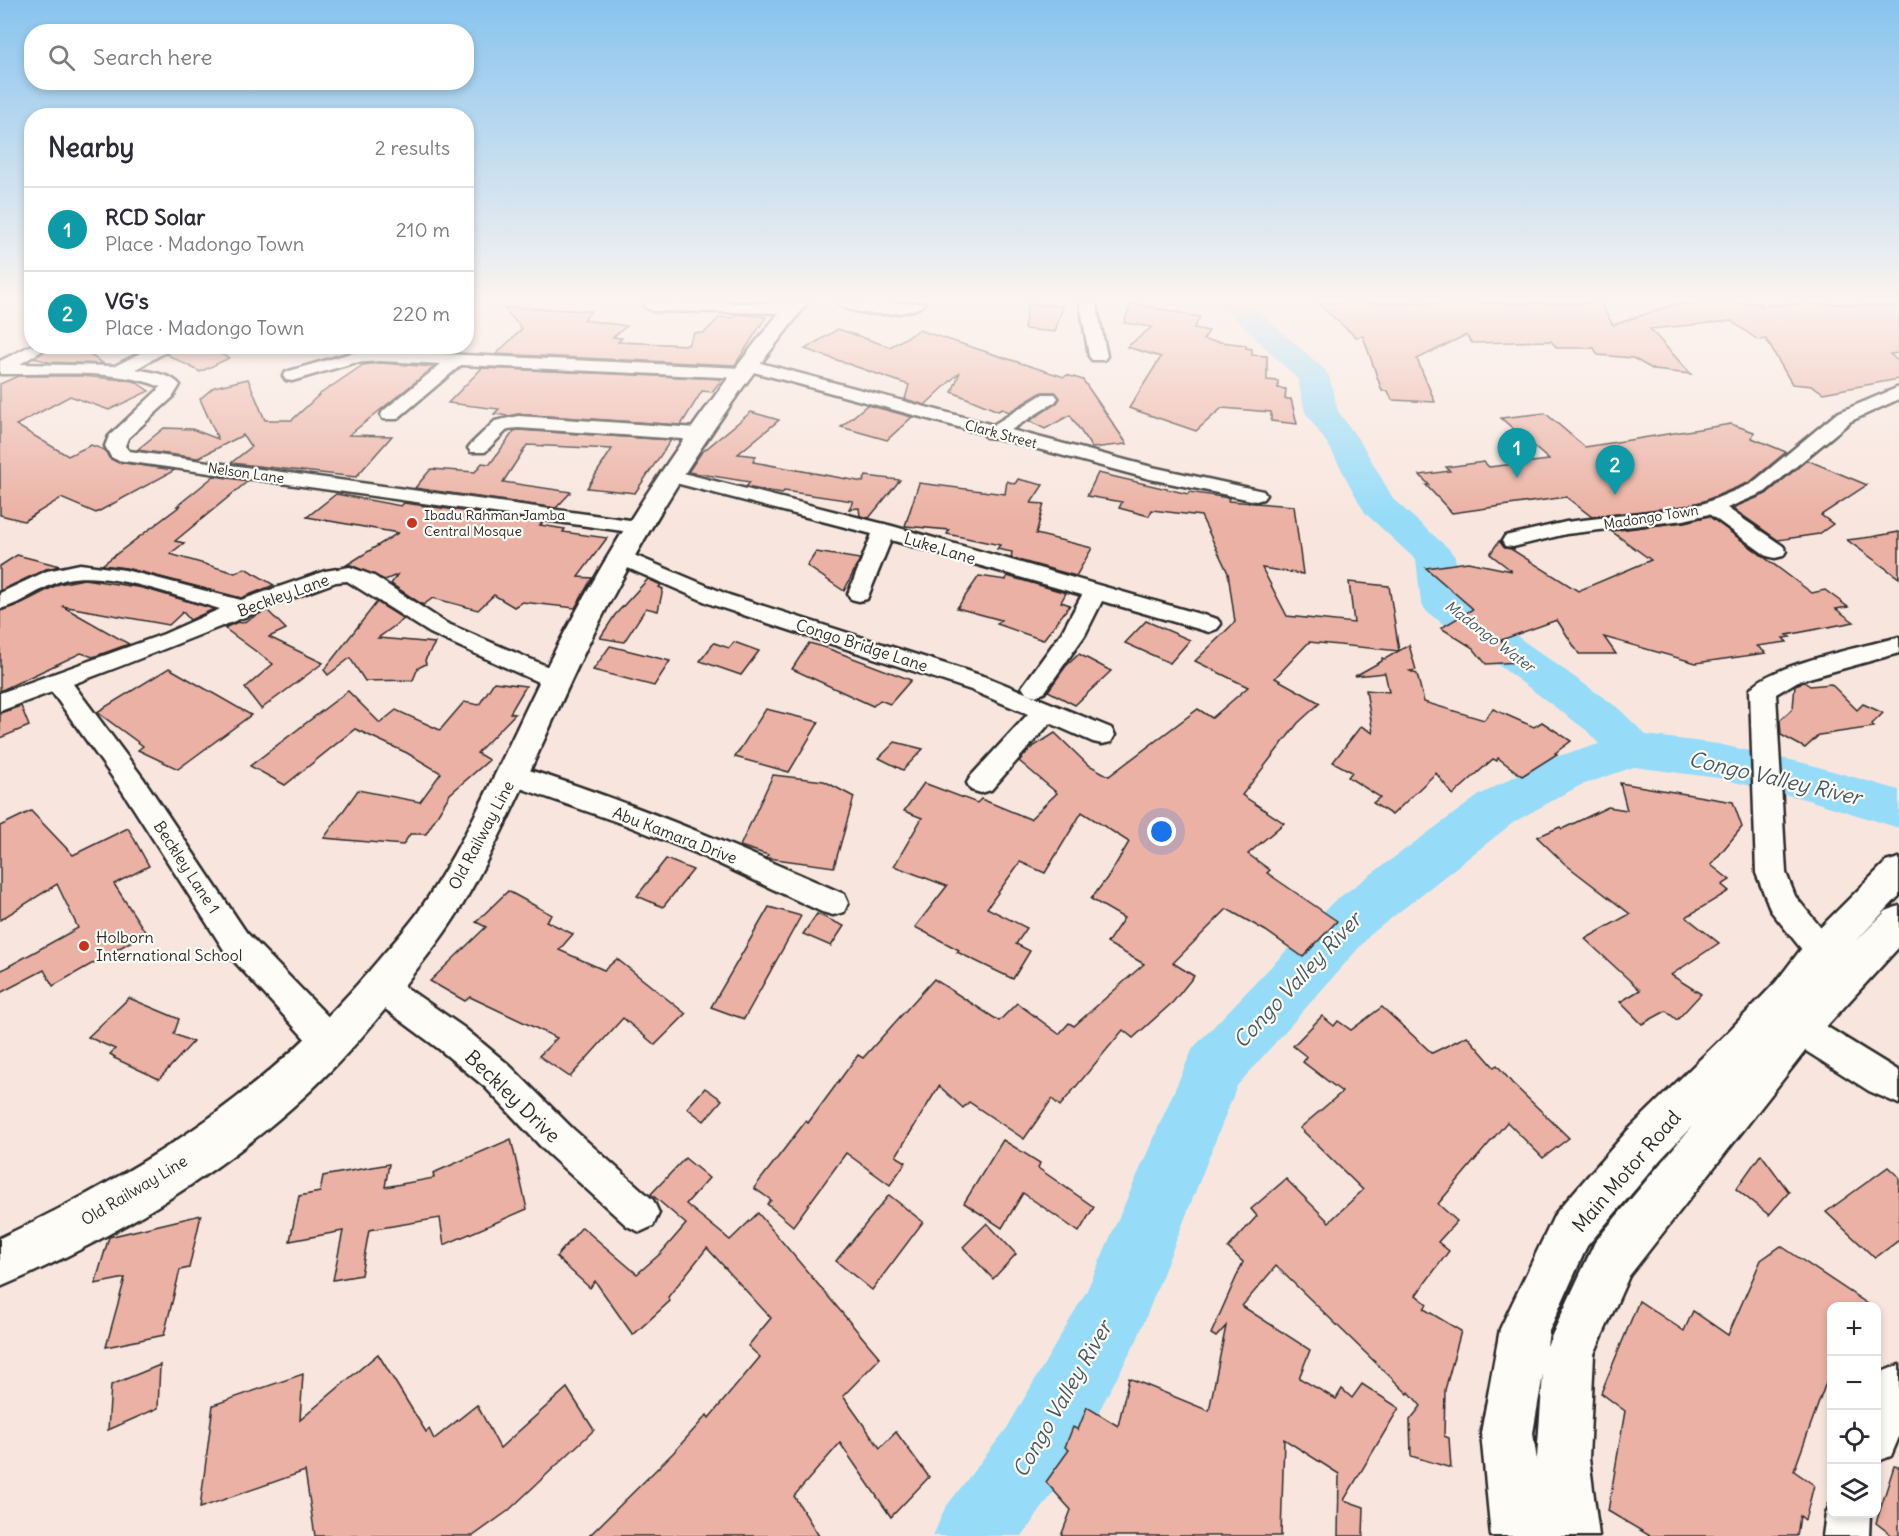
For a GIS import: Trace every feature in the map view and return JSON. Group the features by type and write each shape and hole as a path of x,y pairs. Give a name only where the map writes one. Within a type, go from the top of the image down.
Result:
{"street":[{"name":"Nelson Lane","path":"133,375 160,379 171,385 166,394 119,436 115,446 118,453 124,456 637,527"},
{"name":"Clark Street","path":"292,376 296,375"},
{"path":"390,415 438,375"},
{"name":"Old Railway Line","path":"0,1263 153,1181 239,1124 291,1081 331,1043 380,987 428,927 473,857 556,680 637,527 697,434 742,375"},
{"name":"Clark Street","path":"768,375 1150,473 1256,495"},
{"name":"Madongo Town","path":"1513,541 1566,528 1684,514 1712,507 1758,488 1844,417 1899,392"},
{"path":"993,433 1049,398"},
{"path":"478,448 502,425 518,422 697,434"},
{"name":"Luke Lane","path":"671,476 884,531 1209,624"},
{"path":"1712,507 1774,551"},
{"path":"859,594 884,531"},
{"name":"Congo Bridge Lane","path":"622,557 721,600 980,684 1102,735"},
{"path":"0,602 64,573 84,571 106,573 151,583 242,608"},
{"name":"Beckley Lane","path":"0,702 172,639 242,608 333,576 350,574 366,581 438,628 556,680"},
{"path":"1035,687 1073,635 1095,592"},
{"path":"1822,952 1782,902 1771,873 1763,690 1789,675 1899,645"},
{"name":"Beckley Lane 1","path":"57,680 133,785 235,941 331,1043"},
{"path":"981,783 1046,711"},
{"name":"Abu Kamara Drive","path":"513,775 636,817 706,845 833,903"},
{"name":"Main Motor Road","path":"1519,1536 1507,1433 1526,1329 1571,1230 1644,1144 1790,994 1822,952 1889,899"},
{"name":"Main Motor Road","path":"1571,1536 1563,1458 1569,1353 1612,1258 1799,1028 1889,899"},
{"name":"Beckley Drive","path":"380,987 451,1038 497,1076 559,1140 640,1213"},
{"path":"1799,1028 1881,1080 1899,1088"},
{"path":"1881,1429 1899,1386"},
{"path":"1846,1536 1848,1518"}],"building":[{"path":"349,375 424,375 349,435 392,436 356,477 231,463 251,447 243,435 198,458 137,450 164,428 192,429 218,439 200,399 214,387 248,379 265,420 292,420 320,394"},
{"path":"476,375 628,375 722,379 712,392 702,391 681,425 518,414 509,416 494,414 499,409 448,403"},
{"path":"879,375 957,375 925,405 905,399 909,385"},
{"path":"959,375 1057,375 1064,377 1067,375 1083,380 1127,444 1092,448 1070,415 1045,429 1029,421 1057,403 1060,398 1055,392 1042,392 1009,412 1002,409 998,411 952,392"},
{"path":"1150,375 1267,375 1267,380 1278,381 1278,388 1286,389 1285,399 1291,399 1297,424 1271,421 1271,412 1222,408 1196,431 1129,408"},
{"path":"1376,375 1424,375 1435,402 1392,400 1388,391 1382,391"},
{"path":"1787,375 1899,375 1899,379 1823,393 1813,386 1792,384"},
{"path":"18,376 82,376 134,381 149,391 109,410 70,396 16,425 68,456 91,445 105,450 109,458 117,462 175,470 96,513 61,498 24,521 0,515 0,384"},
{"path":"867,405 912,417 887,440 841,427"},
{"path":"751,412 779,420 738,454 756,456 753,462 863,482 866,476 900,480 869,518 860,516 859,508 849,509 853,501 784,491 782,494 746,487 750,482 688,472 701,453"},
{"path":"1545,413 1585,447 1731,424 1754,432 1752,438 1786,452 1750,482 1704,501 1684,506 1592,517 1566,497 1452,513 1426,485 1429,485 1420,475 1450,471 1446,467 1484,462 1489,467 1549,460 1501,418"},
{"path":"514,431 671,440 635,493 587,488 612,449 527,445 503,482 571,492 556,508 415,488 431,469 475,472 482,463 490,464"},
{"path":"1807,460 1867,485 1821,515 1833,524 1819,534 1778,540 1732,508 1766,494"},
{"path":"1098,473 1188,494 1189,492 1229,498 1228,501 1294,506 1303,574 1262,568 1287,616 1354,623 1349,582 1389,586 1399,651 1309,642 1275,678 1320,703 1298,723 1242,795 1284,823 1248,854 1270,870 1267,873 1337,921 1303,957 1266,931 1227,909 1173,963 1194,976 1173,1002 1133,1038 1123,1030 1060,1106 1052,1099 1024,1139 969,1102 963,1108 939,1086 896,1156 906,1162 890,1185 846,1153 793,1226 767,1204 771,1200 754,1188 806,1121 808,1123 858,1055 863,1058 934,979 999,1021 1017,1003 1059,1034 1069,1023 1074,1026 1144,964 1107,943 1124,918 1091,899 1110,874 1129,842 1082,812 1045,873 1020,862 987,908 1027,928 1016,944 1030,951 1013,979 957,952 959,950 915,927 947,886 894,866 922,818 904,811 924,783 977,803 981,799 1030,819 1057,793 1019,761 1031,748 1055,733 1087,764 1109,776 1198,709 1212,718 1248,687 1195,661 1235,622 1228,573 1201,516 1152,510 1149,516 1119,508 1122,502 1087,496"},
{"path":"214,476 248,481 175,541 184,543 170,554 235,573 245,568 274,585 241,598 126,568 102,565 180,506 177,506"},
{"path":"1018,479 1043,485 1031,503 1044,504 1036,534 1092,548 1076,576 1011,558 1012,552 997,549 1000,545 947,534 949,530 905,526 919,483 1005,494 1007,481 1015,484"},
{"path":"336,494 401,506 404,503 543,522 540,525 565,529 563,532 607,538 578,577 592,578 575,608 522,602 514,607 494,595 478,610 433,598 423,605 391,584 397,575 385,580 351,565 345,566 398,533 307,517"},
{"path":"1709,516 1812,593 1825,590 1848,607 1836,609 1854,622 1787,635 1790,637 1783,638 1787,642 1757,646 1766,653 1696,663 1604,637 1616,654 1579,654 1557,620 1501,640 1518,662 1486,664 1473,648 1441,628 1473,609 1426,568 1468,562 1512,571 1490,554 1499,541 1505,548 1511,549 1578,591 1651,560 1611,531 1684,522"},
{"path":"1899,532 1899,578 1847,540 1871,537"},
{"path":"816,552 860,559 844,591 807,566"},
{"path":"17,555 60,566 46,569 0,591 0,566"},
{"path":"979,576 1006,580 1007,576 1066,593 1061,602 1070,605 1043,640 997,624 1001,620 957,608"},
{"path":"84,579 143,588 214,609 190,620 183,612 169,625 62,606 129,644 93,657 81,653 0,691 0,611 18,605 59,584"},
{"path":"648,579 661,585 659,587 663,589 658,611 646,608 624,642 600,638 615,615"},
{"path":"377,602 404,619 378,638 435,643 425,660 426,664 418,668 413,680 365,681 350,658 328,675 324,670"},
{"path":"267,610 286,629 269,637 323,663 261,709 245,688 273,664 224,628 238,622 242,623"},
{"path":"1146,621 1190,640 1170,663 1125,643"},
{"path":"734,642 759,651 741,675 700,661 714,643 729,648"},
{"path":"809,643 911,680 890,704 880,700 873,706 792,669"},
{"path":"1409,645 1416,670 1410,671 1417,674 1424,702 1484,720 1493,709 1534,727 1542,722 1571,741 1555,753 1557,754 1522,776 1498,758 1497,761 1493,759 1453,795 1436,773 1392,815 1373,803 1380,797 1348,777 1352,772 1333,762 1361,726 1373,733 1366,690 1389,692 1385,673 1355,676 1382,661 1382,658 1385,659"},
{"path":"610,646 670,661 654,686 593,670"},
{"path":"1079,654 1111,671 1075,705 1048,691 1066,666"},
{"path":"169,668 251,715 178,769 138,750 143,746 97,712"},
{"path":"494,682 526,686 510,713 515,714 477,753 489,760 450,794 426,834 410,834 403,845 324,838 358,790 420,802 441,773 407,753 355,729 285,785 250,766 348,691 380,723 396,710 440,730 464,702 479,705"},
{"path":"1804,682 1810,686 1831,684 1857,710 1863,704 1883,713 1872,724 1874,727 1819,735 1805,748 1781,735 1780,720 1793,708 1795,685"},
{"path":"21,706 29,726 0,738 0,713"},
{"path":"766,709 819,722 789,772 735,757"},
{"path":"895,742 923,749 903,770 879,758"},
{"path":"773,775 824,781 854,797 834,867 766,858 768,855 740,846"},
{"path":"1620,783 1733,802 1742,827 1711,865 1730,880 1722,885 1729,891 1686,917 1719,943 1671,975 1701,994 1677,1020 1666,1011 1642,1024 1620,1002 1640,990 1585,939 1630,914 1565,864 1537,837 1560,827 1562,829 1608,807 1627,810"},
{"path":"31,811 73,855 128,828 149,866 114,884 146,933 53,986 44,970 0,993 0,971 78,928 57,884 0,920 0,826"},
{"path":"666,859 693,870 663,907 637,896"},
{"path":"508,891 552,915 546,921 573,934 559,950 604,970 617,959 686,1014 655,1045 623,1018 570,1077 539,1056 557,1038 470,997 465,1001 430,981 486,927 476,922"},
{"path":"769,907 801,916 744,1019 711,1007"},
{"path":"817,914 844,926 831,946 803,934"},
{"path":"129,998 179,1019 174,1034 193,1042 159,1079 114,1058 110,1054 115,1049 88,1037"},
{"path":"1382,1007 1432,1053 1467,1036 1494,1067 1497,1065 1512,1083 1569,1138 1543,1158 1507,1122 1438,1204 1457,1221 1438,1242 1449,1251 1416,1295 1427,1304 1424,1309 1461,1331 1445,1390 1444,1436 1449,1438 1451,1468 1411,1456 1410,1420 1421,1406 1276,1266 1242,1306 1310,1350 1299,1378 1336,1399 1342,1389 1352,1398 1362,1384 1399,1408 1344,1500 1364,1507 1363,1536 1338,1536 1339,1474 1284,1439 1281,1536 1061,1536 1071,1510 1046,1482 1069,1450 1065,1447 1073,1427 1078,1430 1087,1407 1118,1426 1129,1378 1209,1411 1226,1326 1216,1337 1211,1334 1243,1262 1228,1248 1257,1216 1251,1209 1286,1179 1329,1222 1363,1190 1300,1128 1342,1092 1303,1062 1307,1057 1293,1046 1322,1016 1334,1026 1338,1021 1351,1030"},
{"path":"705,1088 722,1100 704,1121 687,1108"},
{"path":"511,1139 527,1209 444,1245 440,1218 369,1230 361,1275 333,1280 343,1231 290,1241 299,1196 320,1192 323,1176 389,1164 385,1187 434,1178 433,1173"},
{"path":"1003,1140 1040,1163 1038,1168 1094,1207 1079,1232 1023,1193 1002,1228 964,1203"},
{"path":"1761,1154 1789,1192 1769,1215 1736,1189"},
{"path":"685,1158 709,1178 686,1204 730,1240 758,1213 880,1358 843,1396 880,1448 896,1432 929,1477 891,1517 840,1443 794,1496 819,1536 589,1536 673,1453 707,1415 709,1418 760,1357 748,1346 771,1318 707,1248 668,1297 670,1301 633,1335 595,1281 590,1288 556,1257 582,1227 637,1274 661,1253 686,1224 651,1194"},
{"path":"1888,1167 1899,1177 1899,1240 1875,1258 1826,1212"},
{"path":"889,1195 923,1222 872,1290 836,1261"},
{"path":"201,1215 189,1268 180,1270 164,1335 106,1347 125,1278 95,1284 109,1237"},
{"path":"987,1223 1016,1254 993,1279 963,1247"},
{"path":"1781,1246 1865,1302 1827,1302 1827,1380 1794,1471 1814,1485 1805,1520 1800,1516 1797,1536 1650,1536 1608,1511 1625,1411 1601,1393 1639,1301 1684,1331 1693,1311 1728,1335 1761,1260"},
{"path":"378,1354 426,1432 429,1429 434,1439 477,1405 500,1448 567,1388 594,1430 508,1511 473,1536 315,1536 305,1471 200,1508 213,1405 303,1374 300,1420"},
{"path":"160,1365 158,1408 108,1430 111,1385"},
{"path":"1894,1466 1899,1467 1899,1536 1893,1536 1876,1523 1878,1518 1881,1518 1881,1507"}],"waterway":[{"name":"Madongo Water","path":"1312,375 1322,412 1346,446 1379,506 1435,557 1442,603 1602,719 1633,750"},
{"name":"Congo Valley River","path":"973,1536 1034,1455 1112,1315 1214,1068 1352,918 1496,809 1562,773 1633,750"},
{"name":"Congo Valley River","path":"1633,750 1718,761 1808,782 1899,809"}],"place":[{"name":"RCD Solar","path":"1517,478"},
{"name":"VG's","path":"1615,495"},
{"name":"Ibadu Rahman Jamba Central Mosque","path":"412,523"},
{"name":"Holborn International School","path":"84,946"}]}
